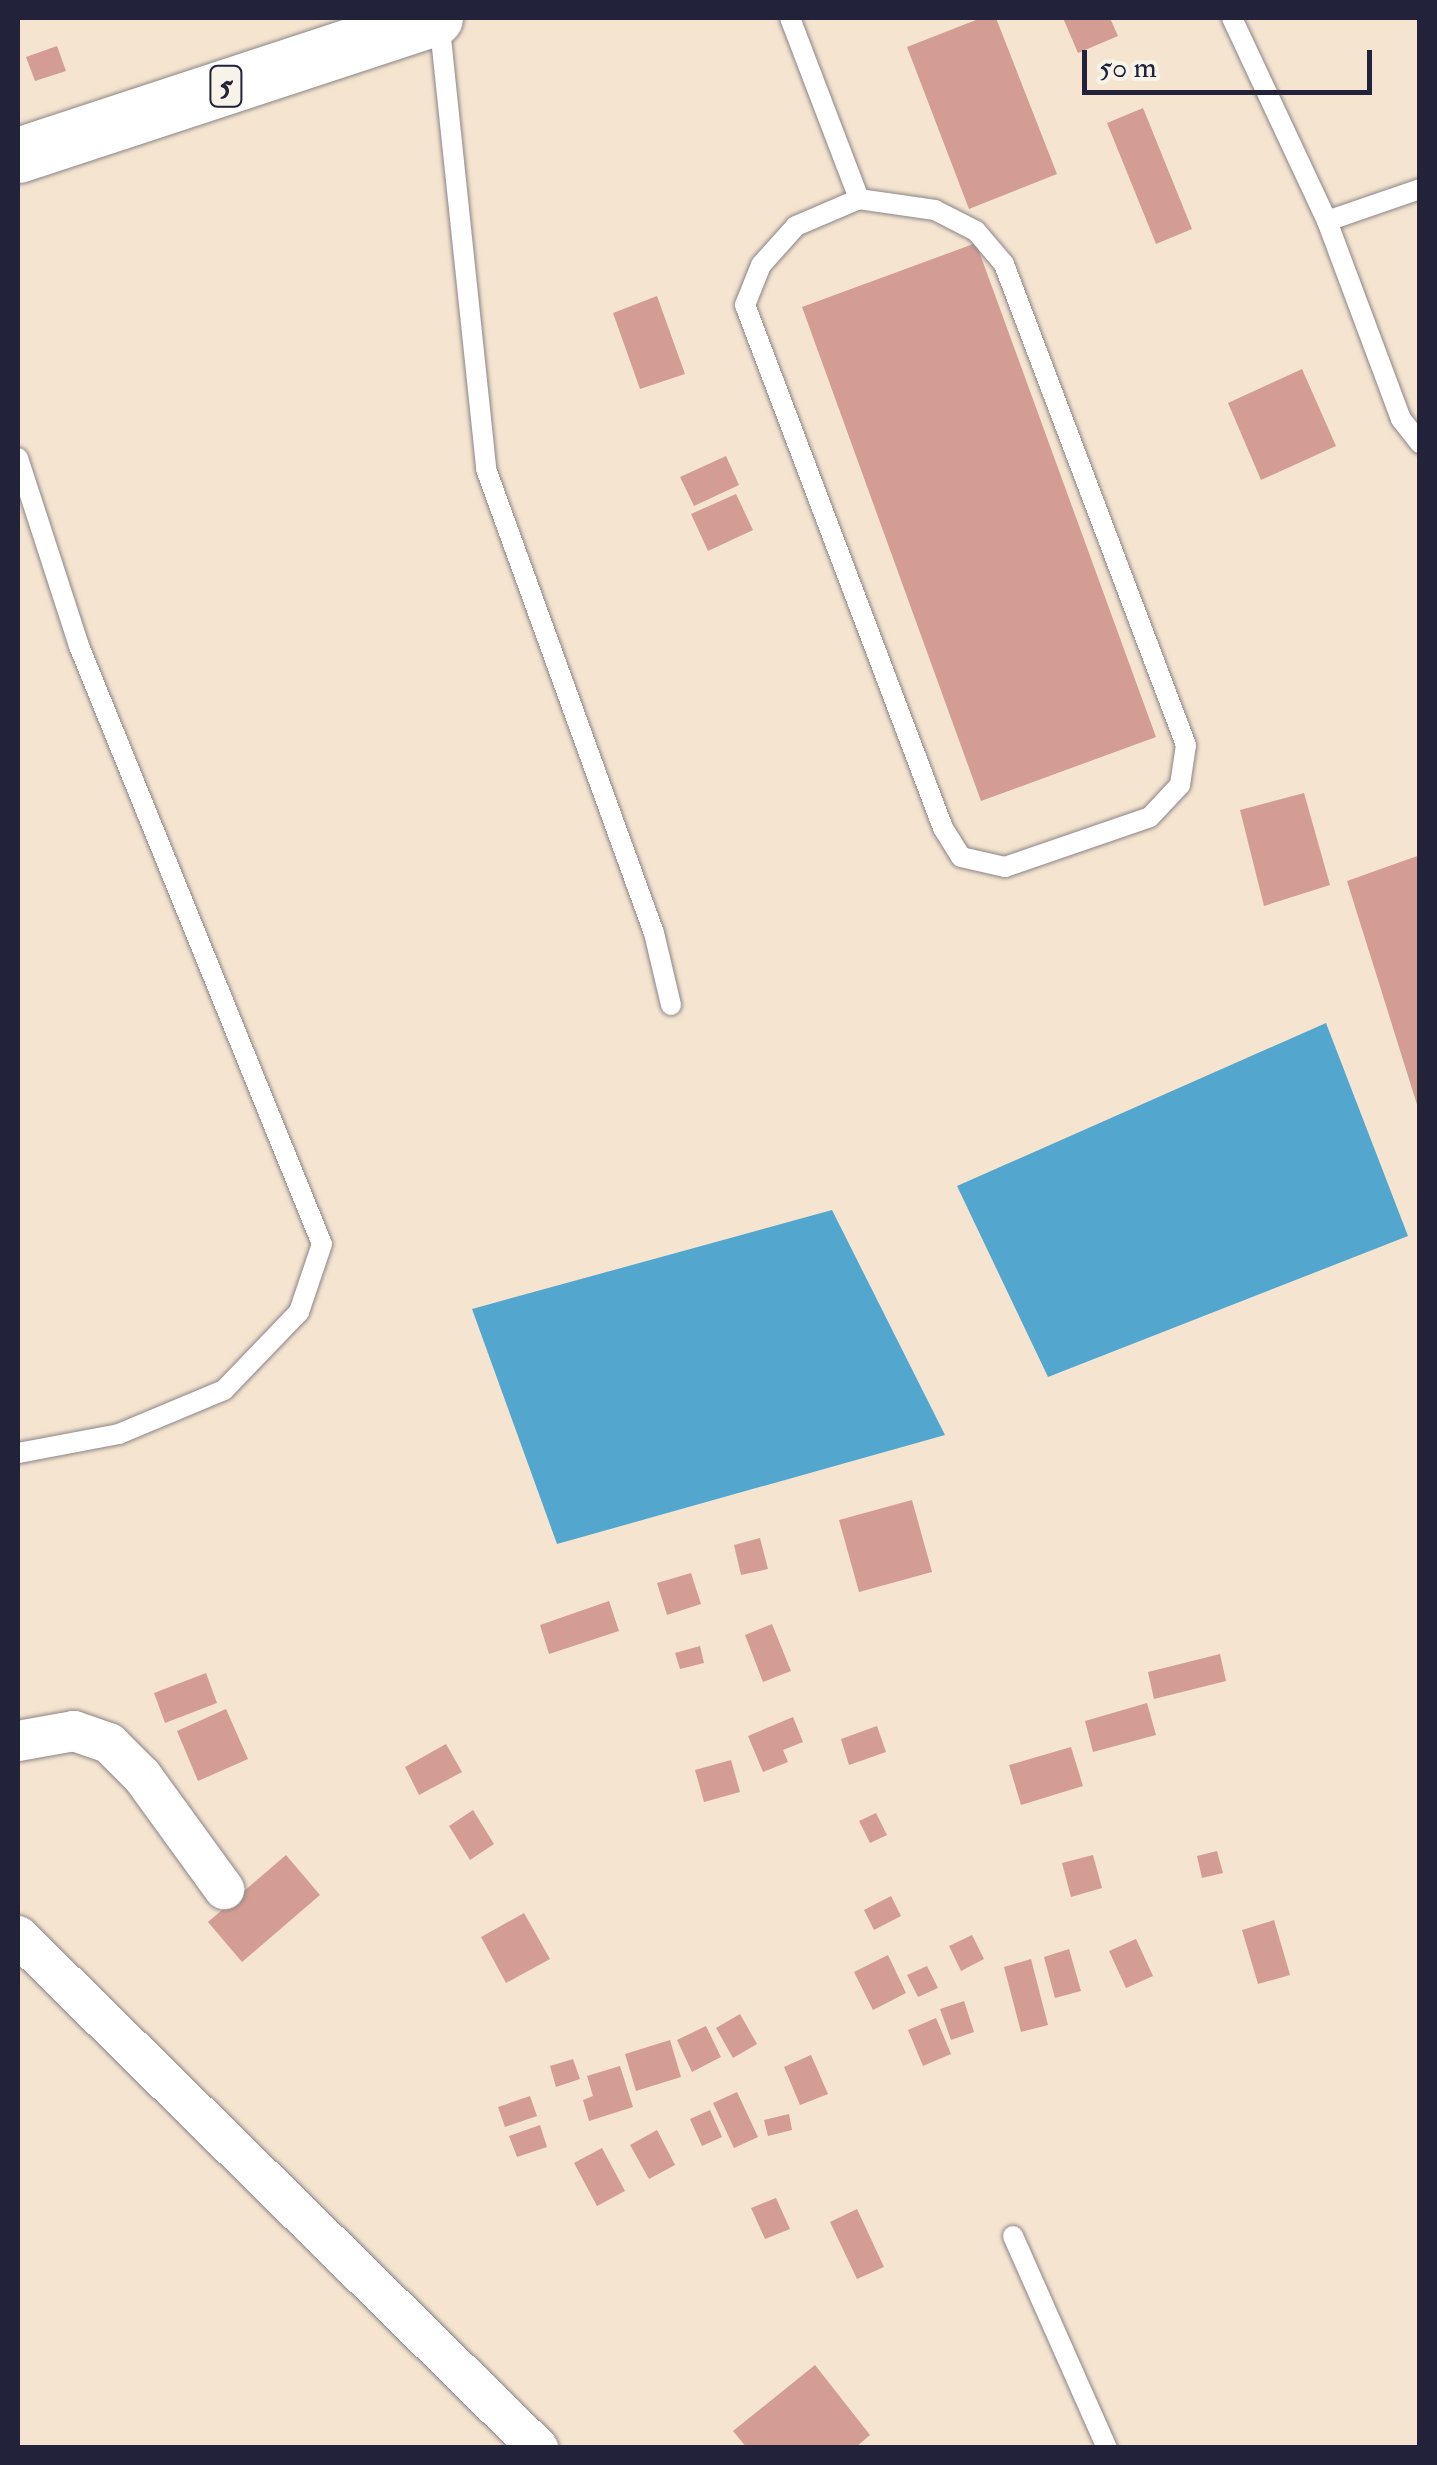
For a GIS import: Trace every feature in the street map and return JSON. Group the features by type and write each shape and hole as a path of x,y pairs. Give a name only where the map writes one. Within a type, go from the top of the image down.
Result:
{"highway":[{"name":"5","path":"18,156 437,18"}],"street":[{"path":"18,1741 74,1731 109,1743 142,1776 224,1889"},
{"path":"18,1936 538,2448"}],"lane":[{"path":"437,18 486,469 654,933 671,1005"},
{"path":"790,18 859,199"},
{"path":"1232,18 1327,221 1420,443"},
{"path":"1327,221 1420,189"},
{"path":"859,199 935,210 976,231 1004,264 1186,745 1180,785 1150,816 1006,867 962,857 944,828 744,305 762,266 796,226 859,199"},
{"path":"18,458 79,646 322,1244 299,1312 224,1390 119,1434 18,1452"},
{"path":"1013,2236 1107,2448"}],"water":[{"path":"1326,1023 1408,1236 1048,1377 957,1186"},
{"path":"832,1210 945,1435 557,1544 472,1309"}],"building":[{"path":"981,18 996,18 1057,174 969,209 907,47"},
{"path":"1063,18 1110,18 1118,36 1078,53"},
{"path":"57,46 66,71 35,81 26,57"},
{"path":"1143,108 1192,229 1156,244 1107,123"},
{"path":"976,243 1156,737 981,801 802,307"},
{"path":"657,296 685,374 640,389 613,313"},
{"path":"1302,369 1336,446 1261,480 1228,403"},
{"path":"726,456 739,485 694,506 680,477"},
{"path":"736,494 753,530 708,551 691,514"},
{"path":"1304,793 1330,885 1264,906 1240,810"},
{"path":"1420,855 1420,1111 1419,1111 1347,881"},
{"path":"912,1500 932,1572 859,1592 839,1520"},
{"path":"760,1538 768,1569 741,1575 734,1545"},
{"path":"691,1573 701,1604 667,1615 657,1583"},
{"path":"609,1601 619,1631 549,1654 540,1625"},
{"path":"772,1624 791,1671 763,1682 745,1635"},
{"path":"700,1646 704,1663 680,1669 675,1653"},
{"path":"1220,1654 1226,1681 1154,1699 1148,1672"},
{"path":"206,1673 217,1703 165,1723 154,1693"},
{"path":"1147,1703 1156,1735 1093,1752 1085,1721"},
{"path":"226,1709 248,1759 198,1781 177,1731"},
{"path":"793,1717 803,1742 783,1750 788,1762 763,1772 748,1736"},
{"path":"877,1726 886,1752 849,1765 841,1739"},
{"path":"446,1744 462,1772 419,1795 405,1767"},
{"path":"1071,1747 1083,1786 1021,1805 1009,1765"},
{"path":"731,1760 740,1792 704,1802 695,1770"},
{"path":"473,1810 494,1844 470,1860 449,1826"},
{"path":"876,1813 887,1835 870,1843 859,1821"},
{"path":"1217,1851 1223,1873 1202,1878 1197,1856"},
{"path":"286,1855 320,1895 242,1962 208,1922"},
{"path":"1093,1855 1102,1888 1071,1897 1062,1863"},
{"path":"891,1896 901,1916 874,1930 864,1910"},
{"path":"524,1913 550,1959 506,1983 481,1937"},
{"path":"1274,1920 1290,1975 1258,1984 1242,1930"},
{"path":"972,1935 984,1959 961,1971 949,1946"},
{"path":"1136,1939 1153,1976 1126,1988 1109,1951"},
{"path":"1069,1949 1081,1991 1055,1998 1044,1957"},
{"path":"888,1955 906,1993 873,2010 854,1972"},
{"path":"1031,1959 1048,2025 1021,2032 1004,1967"},
{"path":"927,1966 938,1988 918,1997 907,1975"},
{"path":"964,2001 974,2032 951,2040 940,2009"},
{"path":"740,2014 757,2044 733,2058 716,2028"},
{"path":"936,2018 951,2054 923,2066 908,2030"},
{"path":"706,2026 721,2057 692,2072 677,2040"},
{"path":"670,2040 681,2077 636,2091 625,2054"},
{"path":"811,2055 828,2094 800,2105 784,2067"},
{"path":"573,2059 580,2079 556,2087 550,2066"},
{"path":"620,2066 633,2107 589,2121 583,2100 593,2096 587,2076"},
{"path":"737,2092 758,2137 734,2148 713,2103"},
{"path":"530,2096 537,2116 505,2127 498,2107"},
{"path":"710,2110 722,2137 702,2146 690,2119"},
{"path":"789,2114 792,2130 768,2136 764,2120"},
{"path":"540,2125 547,2147 517,2157 509,2136"},
{"path":"657,2130 675,2165 649,2179 630,2145"},
{"path":"602,2148 625,2191 597,2206 574,2163"},
{"path":"776,2198 790,2229 765,2239 751,2208"},
{"path":"857,2209 884,2267 857,2279 830,2222"},
{"path":"815,2365 870,2435 855,2448 747,2448 733,2431"}]}
